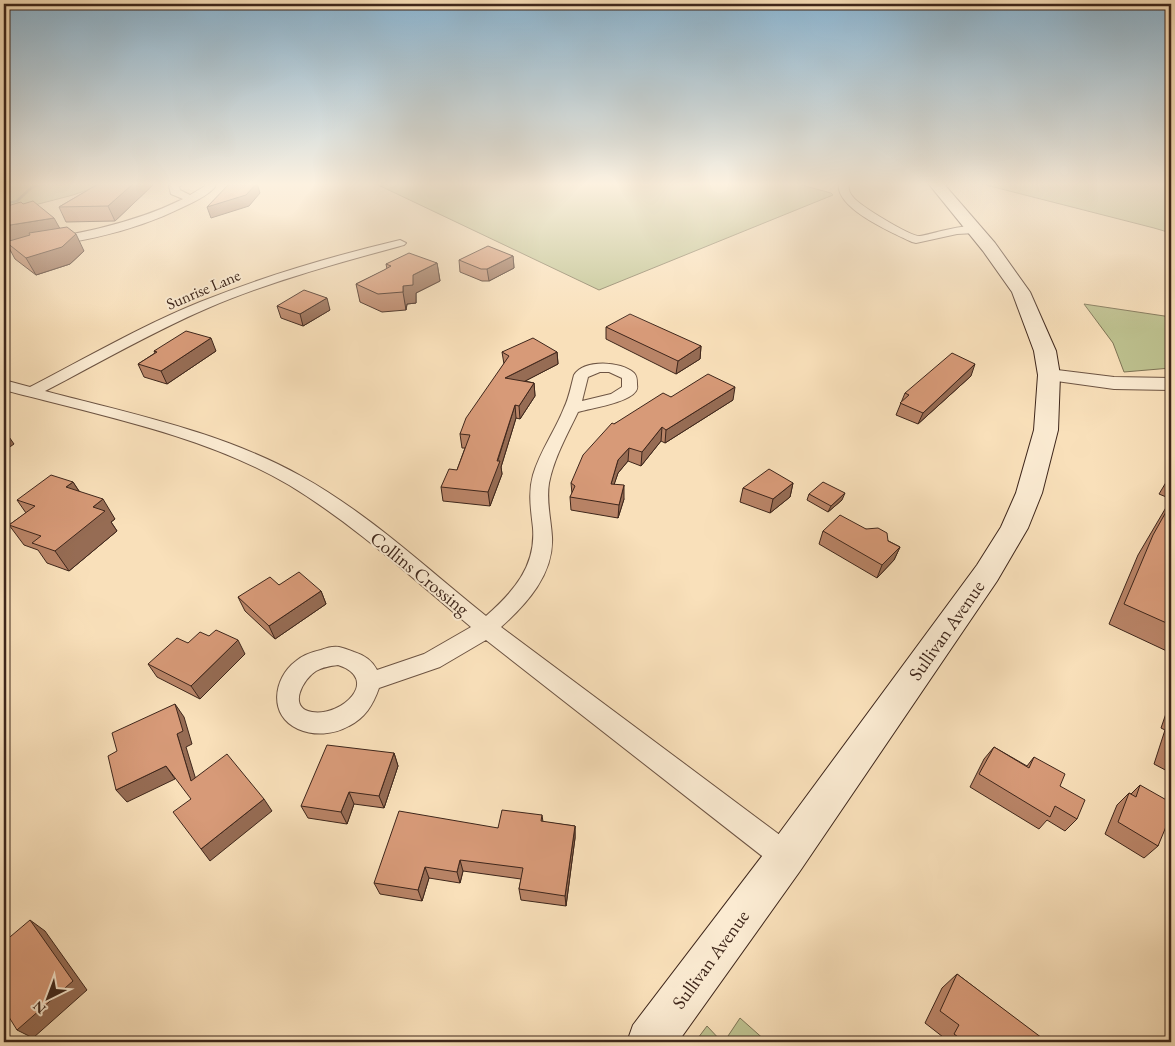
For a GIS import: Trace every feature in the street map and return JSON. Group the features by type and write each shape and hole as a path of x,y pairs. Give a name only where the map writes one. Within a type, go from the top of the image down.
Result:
{"main road":[{"name":"Sullivan Avenue","path":"650,1042 786,857 987,573 1014,528 1029,493 1046,430 1050,400 1049,375 1044,351 1020,292 976,232"}],"street":[{"path":"4,249 89,236 104,232"},
{"path":"900,232 916,240 952,232"},
{"name":"Sunrise Lane","path":"30,393 203,306 263,282 306,268 400,243"},
{"path":"1049,375 1114,383 1171,384"},
{"name":"Collins Crossing","path":"4,386 190,435 245,456 294,480 342,510 486,628 786,857"},
{"path":"370,681 410,670 457,648 486,628 509,607 532,579 542,555 540,485 556,437 572,410"}],"green space":[{"path":"477,232 742,232 599,290"},
{"path":"1084,304 1171,317 1171,368 1124,372 1113,343"},
{"path":"740,1018 767,1042 724,1042"},
{"path":"707,1026 722,1042 695,1042"}],"building":[{"path":"73,232 76,234 62,247 26,258 6,242 30,235 29,233"},
{"path":"488,246 513,256 487,269 481,269 459,260"},
{"path":"409,253 437,263 413,275 413,285 403,286 403,292 378,294 356,284 391,266 386,264"},
{"path":"304,290 327,298 300,314 277,306"},
{"path":"630,314 701,346 678,361 606,327"},
{"path":"186,331 211,338 161,371 138,364 157,352 154,351"},
{"path":"533,338 557,352 505,378 534,383 519,406 515,405 497,461 500,461 488,492 441,487 449,469 457,470 470,435 460,434 466,418 509,356 502,352"},
{"path":"952,353 975,364 923,413 900,403 909,395 905,393"},
{"path":"708,374 735,387 666,430 662,427 642,452 629,448 618,460 611,484 624,485 619,505 570,497 575,486 571,483 583,455 612,423 614,424 663,393 671,397"},
{"path":"769,469 793,483 773,499 743,488"},
{"path":"51,475 73,482 66,487 103,499 93,507 105,511 55,551 32,543 41,536 9,525 35,506 17,500"},
{"path":"823,482 845,493 831,506 809,494"},
{"path":"1171,503 1171,625 1124,604 1153,535"},
{"path":"840,515 866,529 878,528 887,533 888,541 900,547 882,565 823,531"},
{"path":"299,572 321,591 269,626 238,597 270,577 279,585"},
{"path":"216,630 238,640 191,686 148,664 177,638 188,643 200,632 209,636"},
{"path":"175,704 183,731 177,734 191,781 227,754 264,799 201,849 173,812 191,799 166,766 116,790 108,756 117,751 112,733"},
{"path":"327,745 394,753 379,796 349,792 341,812 301,806"},
{"path":"994,747 1029,768 1034,757 1065,774 1060,786 1085,800 1077,819 1055,806 1050,817 979,774"},
{"path":"1140,785 1170,802 1166,814 1170,817 1158,846 1118,822 1129,793 1136,797"},
{"path":"502,810 542,815 541,821 575,826 565,896 519,889 523,868 460,860 457,872 425,867 418,890 374,883 399,811 498,828"},
{"path":"30,920 73,981 17,1030 4,1009 4,942"},
{"path":"957,974 1046,1042 965,1042 954,1034 959,1025 940,1011"}]}
